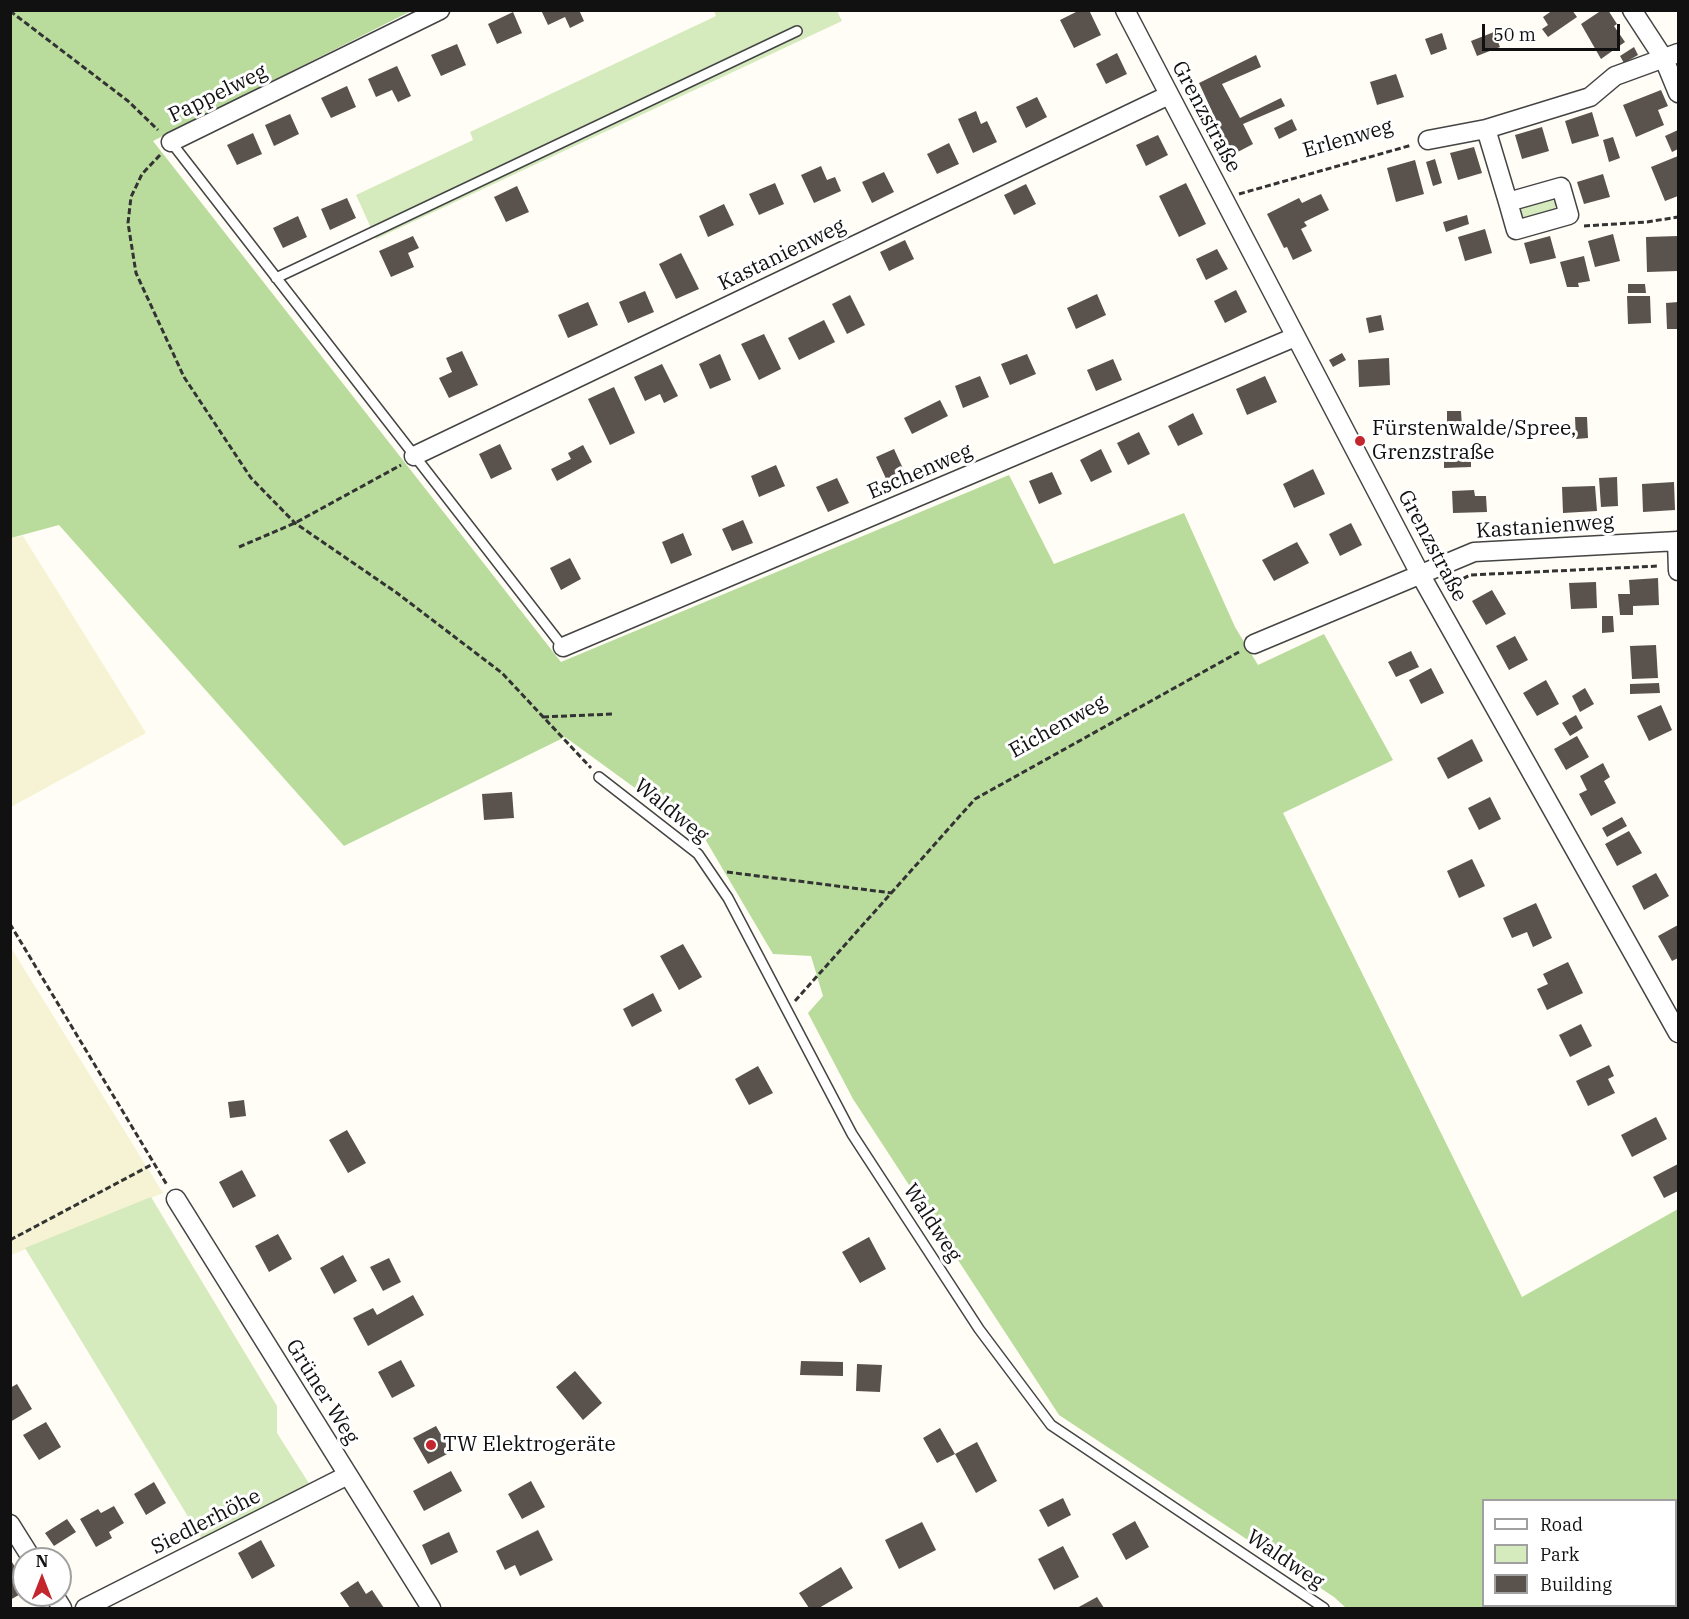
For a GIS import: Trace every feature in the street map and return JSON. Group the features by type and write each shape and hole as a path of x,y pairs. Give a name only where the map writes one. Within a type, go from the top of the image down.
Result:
{"street":[{"name":"Pappelweg","path":"171,142 440,10"},
{"name":"Grenzstraße","path":"1125,10 1420,574 1678,1034"},
{"path":"1632,10 1671,56 1678,93"},
{"path":"1428,140 1486,129 1590,97 1615,76 1671,56"},
{"name":"Kastanienweg","path":"415,456 1168,95"},
{"path":"1486,129 1516,230 1569,215 1561,187 1508,202"},
{"name":"Eschenweg","path":"563,647 1295,337"},
{"name":"Kastanienweg","path":"1420,574 1474,552 1678,541 1678,571"},
{"path":"1254,644 1420,574"},
{"name":"Grüner Weg","path":"176,1199 430,1608"},
{"name":"Siedlerhöhe","path":"85,1608 348,1475"},
{"path":"10,1524 24,1547"}],"lane":[{"path":"563,647 276,278 797,32"},
{"name":"Pappelweg","path":"171,142 276,278"},
{"name":"Waldweg","path":"599,777 698,854 728,898 852,1134 979,1329 1051,1425 1324,1608"}],"path":[{"path":"10,11 128,101 171,142 142,174 131,197 128,223 136,273 184,377 251,478 295,523 397,593 501,673 599,777"},
{"name":"Erlenweg","path":"1224,198 1428,140"},
{"path":"1569,215 1579,227 1647,222 1678,217"},
{"path":"239,546 295,523 415,456"},
{"path":"1433,595 1470,575 1678,565"},
{"name":"Eichenweg","path":"786,1012 975,799 1254,644"},
{"path":"543,717 613,714"},
{"path":"708,869 892,893"},
{"path":"10,924 176,1199"},
{"path":"10,1240 153,1164"}],"shaded area":[{"path":"23,536 146,733 11,807 10,538"},
{"path":"10,946 163,1193 11,1255 10,1255"}],"green space":[{"path":"10,11 411,11 153,141 561,662 1009,475 1054,564 1184,513 1235,627 1258,665 1324,634 1393,760 1283,813 1522,1297 1678,1209 1678,1608 1346,1608 1334,1597 1059,1415 853,1099 808,1013 823,996 811,956 773,954 705,839 565,737 344,846 59,525 11,538"},
{"path":"714,11 837,11 842,21 376,239 356,195 473,140 470,132 716,16"},
{"path":"1551,197 1556,205 1554,211 1520,217 1517,210 1520,206"},
{"path":"151,1197 277,1406 277,1433 310,1485 204,1543 25,1248"}],"building":[{"path":"541,10 579,10 584,21 570,28 565,17 548,25"},
{"path":"1080,10 1089,10 1101,35 1074,48 1060,20"},
{"path":"1553,10 1572,10 1577,17 1548,37 1542,29 1548,25 1543,17"},
{"path":"1602,10 1608,10 1617,24 1614,26 1625,42 1601,59 1581,24"},
{"path":"513,12 522,33 497,44 488,24"},
{"path":"1494,32 1500,47 1477,56 1471,41"},
{"path":"1442,33 1447,49 1431,55 1425,39"},
{"path":"457,44 466,65 441,76 431,55"},
{"path":"1634,47 1638,55 1624,63 1620,56"},
{"path":"1117,53 1127,74 1106,84 1096,64"},
{"path":"1256,55 1261,67 1222,84 1240,118 1281,98 1285,106 1243,124 1253,144 1232,155 1199,83"},
{"path":"397,66 411,96 398,102 392,90 376,97 368,79"},
{"path":"1396,74 1404,97 1377,105 1370,82"},
{"path":"347,86 356,107 331,118 321,98"},
{"path":"1661,90 1668,106 1658,110 1664,125 1636,137 1623,105"},
{"path":"1037,97 1047,117 1026,128 1016,107"},
{"path":"976,111 981,124 987,121 997,142 973,153 958,119"},
{"path":"1592,112 1599,136 1572,144 1565,121"},
{"path":"290,114 299,134 274,146 265,125"},
{"path":"1292,119 1297,130 1279,139 1274,128"},
{"path":"1542,127 1549,151 1522,159 1515,135"},
{"path":"1678,130 1678,149 1672,152 1665,136"},
{"path":"253,133 262,154 237,165 227,145"},
{"path":"1158,135 1168,155 1146,166 1136,145"},
{"path":"1613,137 1620,158 1609,162 1603,140"},
{"path":"949,143 959,164 937,174 927,154"},
{"path":"1474,147 1482,173 1458,180 1450,153"},
{"path":"1678,156 1678,196 1665,201 1651,167"},
{"path":"1435,159 1442,183 1433,186 1426,162"},
{"path":"1415,160 1424,194 1396,202 1387,168"},
{"path":"821,166 827,180 835,177 841,191 814,203 801,175"},
{"path":"884,172 894,192 872,203 862,182"},
{"path":"1603,174 1610,197 1584,204 1577,182"},
{"path":"775,183 784,204 759,215 749,194"},
{"path":"1186,183 1206,224 1179,237 1159,196"},
{"path":"1026,184 1036,204 1014,215 1004,195"},
{"path":"517,186 529,212 506,222 494,197"},
{"path":"1321,194 1329,210 1304,222 1307,226 1301,229 1312,251 1293,260 1287,247 1284,248 1267,214 1299,198 1302,203"},
{"path":"347,198 356,218 330,230 321,209"},
{"path":"724,204 734,225 708,237 699,216"},
{"path":"1467,215 1469,224 1446,232 1443,222"},
{"path":"298,216 307,237 283,248 273,228"},
{"path":"1485,229 1492,253 1465,261 1458,237"},
{"path":"1613,234 1620,261 1595,267 1588,241"},
{"path":"413,236 419,248 408,253 414,267 391,277 379,251"},
{"path":"1550,236 1556,258 1530,264 1524,243"},
{"path":"1678,236 1678,271 1647,272 1646,237"},
{"path":"905,240 914,259 889,271 880,252"},
{"path":"1217,249 1228,269 1206,280 1196,259"},
{"path":"681,253 699,289 676,299 659,264"},
{"path":"1584,256 1590,281 1578,283 1579,287 1567,287 1560,262"},
{"path":"1628,284 1645,284 1646,293 1628,293"},
{"path":"1236,290 1247,312 1225,323 1214,301"},
{"path":"645,291 654,312 628,323 619,302"},
{"path":"1097,294 1106,315 1076,329 1067,308"},
{"path":"850,295 865,325 847,334 832,304"},
{"path":"1627,296 1650,296 1651,323 1628,324"},
{"path":"588,302 598,325 568,338 558,315"},
{"path":"1678,302 1678,329 1667,329 1666,303"},
{"path":"1381,315 1384,330 1369,333 1366,318"},
{"path":"824,320 835,342 799,360 788,338"},
{"path":"764,334 781,369 759,380 741,344"},
{"path":"462,351 478,385 449,398 439,378 452,372 446,358"},
{"path":"1342,353 1346,360 1333,367 1329,360"},
{"path":"720,354 731,380 710,389 699,364"},
{"path":"1027,354 1036,374 1010,385 1001,364"},
{"path":"1389,358 1390,385 1359,387 1358,360"},
{"path":"1113,359 1122,380 1096,391 1087,370"},
{"path":"662,364 678,396 664,403 660,394 645,401 634,377"},
{"path":"980,376 989,397 963,408 955,386"},
{"path":"1265,376 1277,402 1247,415 1236,389"},
{"path":"614,387 635,433 610,445 588,399"},
{"path":"940,400 948,416 912,434 904,418"},
{"path":"1447,411 1461,411 1462,426 1447,427"},
{"path":"1193,413 1203,434 1178,446 1168,426"},
{"path":"1575,417 1587,417 1588,438 1576,439"},
{"path":"1139,432 1150,454 1128,465 1117,443"},
{"path":"500,444 512,469 491,479 479,454"},
{"path":"583,445 592,462 557,481 551,469 571,459 568,453"},
{"path":"894,449 906,475 888,483 876,457"},
{"path":"1101,449 1112,472 1091,482 1080,460"},
{"path":"1471,452 1471,467 1444,468 1444,454"},
{"path":"776,465 785,486 759,497 751,476"},
{"path":"1313,469 1325,494 1294,508 1283,484"},
{"path":"1052,472 1062,494 1039,504 1029,481"},
{"path":"1617,477 1618,506 1601,507 1599,478"},
{"path":"837,478 849,503 828,512 816,487"},
{"path":"1674,482 1675,510 1643,512 1642,484"},
{"path":"1595,486 1597,511 1563,513 1562,487"},
{"path":"1474,490 1475,496 1486,496 1487,512 1453,513 1452,491"},
{"path":"743,520 753,543 732,551 722,529"},
{"path":"1351,523 1362,545 1340,556 1329,534"},
{"path":"683,533 692,555 671,564 662,542"},
{"path":"1297,542 1309,563 1274,581 1262,560"},
{"path":"570,558 581,579 561,590 550,568"},
{"path":"1658,578 1659,605 1633,606 1633,615 1620,615 1618,594 1630,594 1629,580"},
{"path":"1596,582 1597,608 1571,609 1569,583"},
{"path":"1492,590 1506,614 1486,625 1472,601"},
{"path":"1602,616 1613,616 1614,632 1602,633"},
{"path":"1515,636 1528,660 1509,670 1496,646"},
{"path":"1656,645 1658,678 1632,679 1630,646"},
{"path":"1411,651 1419,667 1396,677 1388,662"},
{"path":"1431,668 1444,693 1421,704 1409,680"},
{"path":"1546,680 1559,704 1537,716 1523,693"},
{"path":"1659,683 1660,693 1630,694 1630,684"},
{"path":"1585,688 1594,704 1580,712 1572,696"},
{"path":"1661,705 1672,730 1649,741 1637,716"},
{"path":"1576,715 1583,728 1570,736 1562,723"},
{"path":"1577,736 1589,757 1566,770 1554,749"},
{"path":"1472,739 1483,761 1448,779 1437,758"},
{"path":"1603,763 1610,777 1604,781 1616,803 1591,816 1579,794 1587,790 1580,776"},
{"path":"512,792 514,818 484,820 482,794"},
{"path":"1490,797 1501,819 1479,830 1468,808"},
{"path":"1622,817 1627,826 1607,837 1602,828"},
{"path":"1629,831 1642,853 1617,866 1605,844"},
{"path":"1472,859 1485,886 1459,898 1447,871"},
{"path":"1656,873 1669,896 1644,910 1632,886"},
{"path":"1536,903 1552,938 1533,947 1527,932 1512,938 1503,918"},
{"path":"1678,925 1678,958 1672,961 1658,936"},
{"path":"683,944 702,977 679,990 660,956"},
{"path":"1568,962 1583,993 1547,1010 1537,989 1548,984 1543,974"},
{"path":"653,993 662,1011 632,1027 623,1009"},
{"path":"1581,1024 1592,1046 1570,1057 1559,1035"},
{"path":"1609,1065 1614,1076 1608,1079 1615,1093 1588,1106 1576,1081"},
{"path":"758,1066 773,1093 749,1105 735,1079"},
{"path":"244,1100 246,1116 230,1118 228,1102"},
{"path":"1656,1117 1667,1139 1632,1157 1621,1135"},
{"path":"347,1130 366,1163 348,1173 329,1140"},
{"path":"1678,1164 1678,1191 1664,1198 1653,1177"},
{"path":"242,1170 256,1196 233,1208 219,1182"},
{"path":"278,1234 292,1259 269,1272 255,1246"},
{"path":"869,1237 886,1269 860,1283 842,1252"},
{"path":"343,1255 357,1281 334,1294 320,1268"},
{"path":"389,1258 401,1282 383,1291 370,1267"},
{"path":"413,1295 424,1315 368,1346 353,1318 373,1308 377,1315"},
{"path":"401,1360 415,1386 392,1398 378,1372"},
{"path":"801,1361 843,1362 843,1376 800,1375"},
{"path":"857,1364 882,1365 880,1392 856,1391"},
{"path":"575,1371 602,1403 583,1420 556,1387"},
{"path":"17,1384 32,1409 10,1422 10,1388"},
{"path":"46,1422 61,1447 39,1460 23,1435"},
{"path":"436,1426 451,1452 428,1464 413,1438"},
{"path":"940,1428 955,1454 937,1463 923,1438"},
{"path":"977,1442 997,1481 976,1493 955,1454"},
{"path":"451,1471 462,1491 424,1511 413,1491"},
{"path":"531,1481 545,1507 522,1519 508,1494"},
{"path":"154,1482 166,1503 146,1515 134,1494"},
{"path":"1063,1498 1071,1515 1048,1527 1039,1510"},
{"path":"114,1506 124,1523 109,1532 112,1538 96,1547 80,1519 98,1509 101,1513"},
{"path":"67,1519 76,1532 54,1546 45,1533"},
{"path":"1135,1521 1149,1547 1126,1560 1112,1534"},
{"path":"922,1522 936,1550 899,1569 885,1540"},
{"path":"538,1530 553,1560 520,1576 515,1565 505,1570 496,1551"},
{"path":"449,1532 458,1552 431,1565 422,1545"},
{"path":"261,1540 275,1566 252,1579 238,1553"},
{"path":"1063,1546 1079,1577 1054,1590 1038,1559"},
{"path":"10,1559 12,1562 12,1599 10,1600"},
{"path":"841,1567 853,1588 819,1608 809,1608 799,1593"},
{"path":"358,1581 366,1594 372,1590 384,1608 350,1608 340,1593"},
{"path":"1097,1597 1104,1608 1077,1608"}],"place":[{"name":"Fürstenwalde/Spree, Grenzstraße","path":"1360,441"},
{"name":"TW Elektrogeräte","path":"431,1445"}]}
